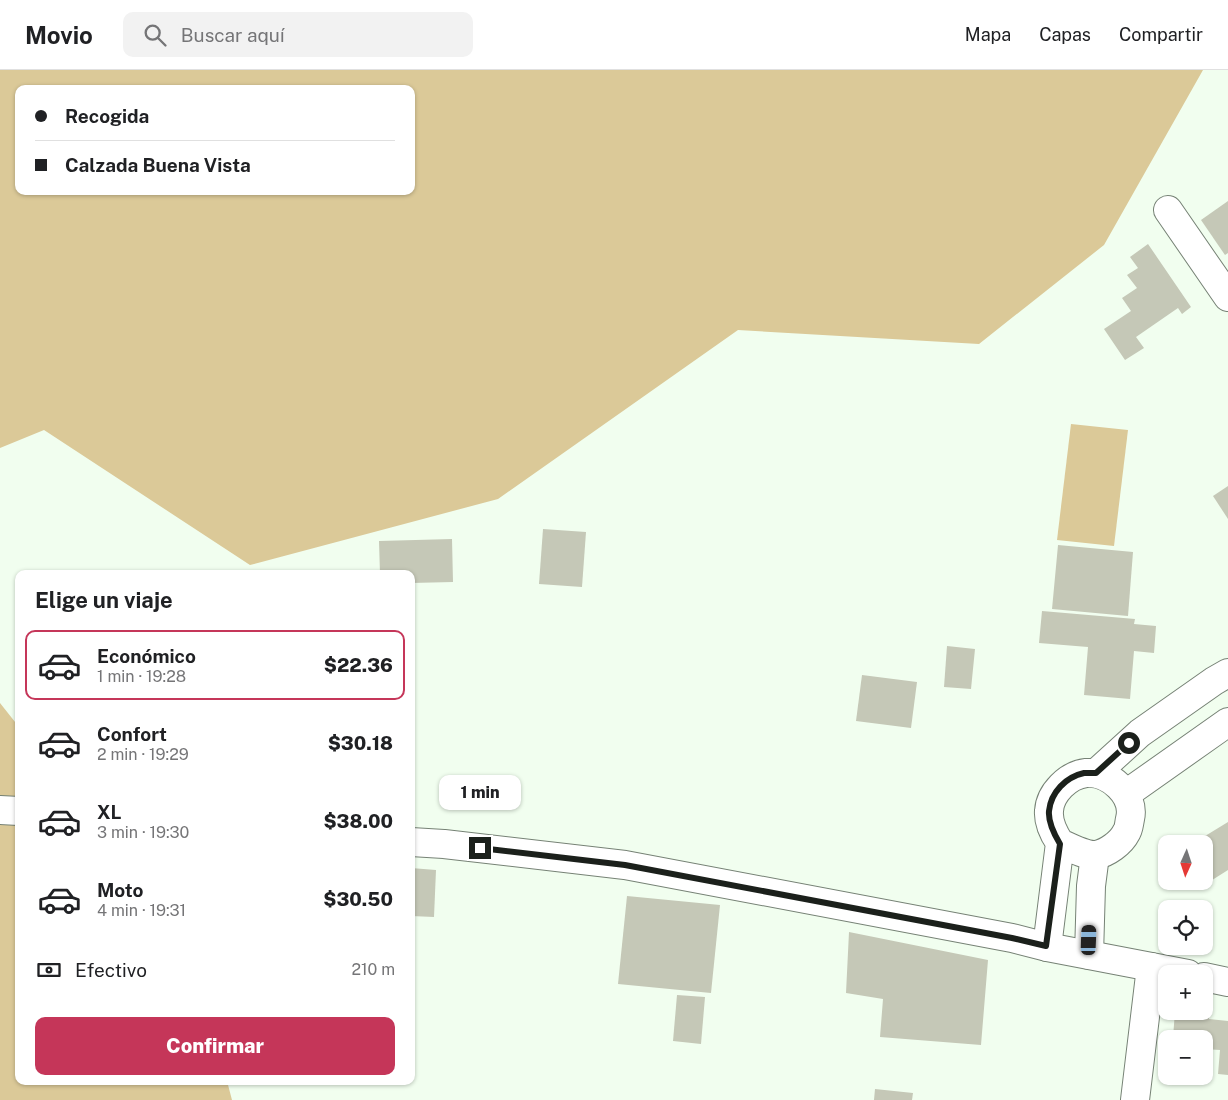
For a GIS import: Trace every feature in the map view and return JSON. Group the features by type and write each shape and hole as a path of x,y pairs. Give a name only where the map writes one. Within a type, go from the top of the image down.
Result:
{"street":[{"path":"1168,210 1228,297"},
{"path":"1096,773 1140,733 1228,673"},
{"path":"1126,794 1228,723"},
{"path":"1046,946 1060,844 1052,829 1049,811 1054,793 1067,780 1084,773 1096,773 1114,782 1126,794 1131,814 1127,833 1114,848 1095,855 1079,852 1060,844"},
{"path":"0,810 15,811"},
{"path":"415,842 625,865 1012,938 1158,968"},
{"path":"1089,954 1091,886 1095,855"},
{"path":"1135,1100 1151,967"},
{"path":"1213,979 1228,982"}],"shaded area":[{"path":"0,70 1203,70 1104,245 979,344 738,330 498,499 250,565 44,430 0,448"},
{"path":"1071,424 1128,430 1114,546 1057,540"},
{"path":"0,703 15,722 15,1085 228,1085 232,1100 0,1100"}],"building":[{"path":"1228,201 1228,253 1225,255 1201,220"},
{"path":"1148,244 1191,307 1182,314 1178,308 1136,337 1144,348 1125,360 1104,329 1131,311 1122,298 1137,288 1127,275 1138,268 1130,257"},
{"path":"1228,486 1228,519 1213,496"},
{"path":"543,529 586,532 582,587 539,584"},
{"path":"452,539 453,582 415,583 415,570 380,570 379,541"},
{"path":"1058,545 1133,552 1128,616 1052,609"},
{"path":"1042,611 1135,619 1134,624 1156,626 1154,653 1134,651 1130,699 1084,695 1088,647 1039,643"},
{"path":"947,646 975,649 971,689 944,687"},
{"path":"862,675 917,682 911,728 856,721"},
{"path":"1228,822 1228,870 1213,879 1213,835 1207,835"},
{"path":"415,868 436,870 434,917 415,916"},
{"path":"627,896 720,905 711,993 618,984"},
{"path":"849,932 988,960 981,1045 880,1037 883,999 846,993"},
{"path":"677,995 705,997 701,1044 673,1041"},
{"path":"1174,1020 1228,1021 1228,1075 1218,1074 1220,1050 1213,1050 1213,1030 1174,1030"},
{"path":"875,1089 913,1093 912,1100 874,1100"}],"route":[{"path":"480,848 625,865 1046,946 1060,844 1052,829 1049,811 1054,793 1067,780 1084,773 1096,773 1129,743"}]}
